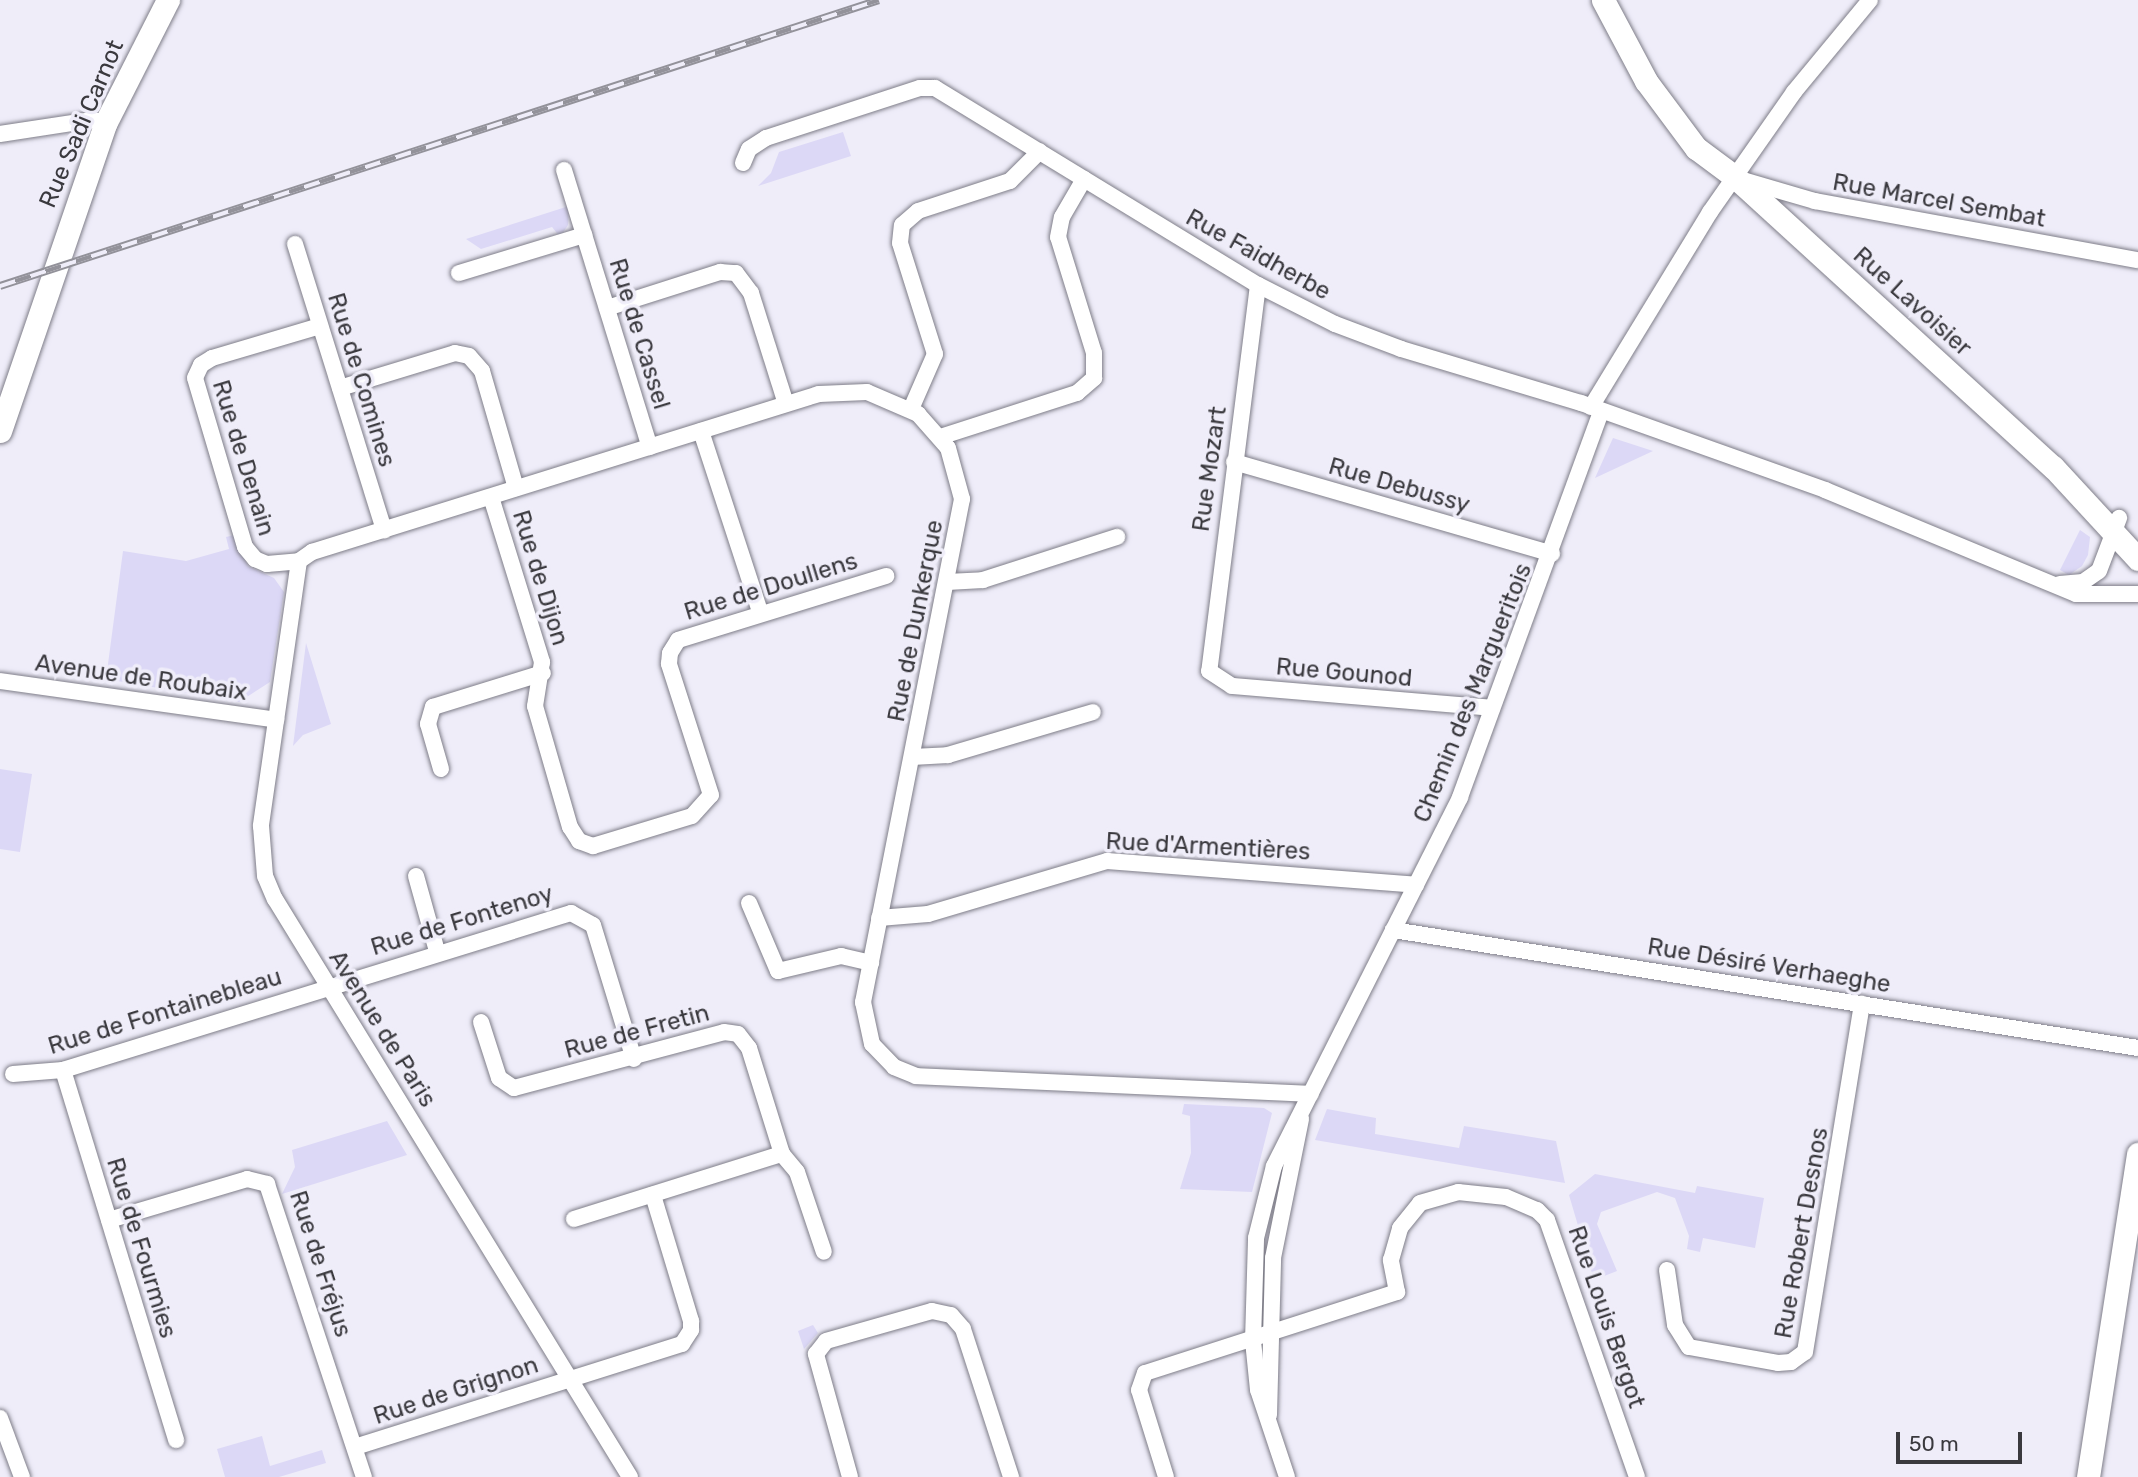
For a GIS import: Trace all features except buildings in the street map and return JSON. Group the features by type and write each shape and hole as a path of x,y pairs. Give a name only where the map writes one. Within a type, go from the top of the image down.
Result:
{"main road":[{"name":"Rue Sadi Carnot","path":"0,431 65,233 106,122 168,0"},
{"name":"Rue Lavoisier","path":"1603,0 1646,81 1678,128 1735,177 2138,547"},
{"name":"Rue Lavoisier","path":"1618,0 1674,103 1735,177"},
{"name":"Rue Lavoisier","path":"2118,527 2138,559"},
{"path":"2088,1477 2138,1154"}],"street":[{"name":"Chemin des Margueritois","path":"1287,1477 1258,1390 1253,1341 1256,1238 1274,1166 1460,797 1552,554 1596,409 1661,286 1794,92 1870,0"},
{"name":"Rue Faidherbe","path":"743,163 761,139 928,87 1040,151 1258,285 1370,338 1596,409 1872,508 2082,595 2138,594"},
{"path":"0,134 106,122"},
{"path":"911,409 935,354 900,243 902,225 918,211 1010,181 1040,151"},
{"name":"Rue de Cassel","path":"564,170 650,447"},
{"name":"Rue Marcel Sembat","path":"1735,177 1801,199 2138,260"},
{"path":"940,437 1077,393 1094,378 1094,353 1058,237 1062,217 1084,179"},
{"name":"Rue de Cassel","path":"459,273 584,235"},
{"name":"Rue de Comines","path":"295,244 384,530"},
{"path":"607,308 720,272 736,273 751,293 786,404"},
{"name":"Rue Mozart","path":"1208,659 1258,285"},
{"name":"Rue de Denain","path":"299,561 267,564 247,552 195,378 201,365 212,358 320,326"},
{"path":"340,388 455,353 469,356 482,371 516,488"},
{"name":"Rue de Dunkerque","path":"299,561 312,552 819,394 855,390 911,409 940,437 953,458 961,499 947,582 863,1002 869,1037 887,1062 908,1074 1311,1094"},
{"path":"701,431 760,612"},
{"name":"Rue Debussy","path":"1234,462 1552,554"},
{"name":"Rue de Dijon","path":"491,497 543,673"},
{"path":"2050,582 2075,584 2092,577 2104,563 2118,527"},
{"path":"947,582 983,580 1117,537"},
{"name":"Avenue de Paris","path":"299,561 261,826 263,864 275,899 630,1477"},
{"name":"Rue de Doullens","path":"543,673 535,706 579,841 593,846 692,816 706,806 711,787 669,664 672,648 688,635 886,576"},
{"name":"Rue Gounod","path":"1208,659 1213,677 1232,686 1492,708"},
{"path":"441,769 428,724 433,707 543,673"},
{"name":"Avenue de Roubaix","path":"0,681 276,720"},
{"path":"912,757 948,755 1093,712"},
{"name":"Rue d'Armentières","path":"879,918 928,914 1107,861 1416,885"},
{"path":"416,876 437,951"},
{"path":"749,903 778,971 841,956 871,963"},
{"name":"Rue de Fontenoy","path":"328,986 559,915 580,915 593,925 634,1059"},
{"name":"Rue Désiré Verhaeghe","path":"1393,930 2138,1048"},
{"name":"Rue de Fontainebleau","path":"13,1074 62,1070 328,986"},
{"name":"Rue Robert Desnos","path":"1667,1270 1675,1325 1689,1347 1785,1363 1805,1352 1862,1004"},
{"name":"Rue de Fretin","path":"481,1022 499,1078 514,1087 634,1059 724,1032 738,1034 749,1048 782,1154 797,1172 824,1252"},
{"name":"Rue de Fourmies","path":"62,1070 176,1440"},
{"path":"1268,1417 1273,1258 1301,1113"},
{"path":"574,1219 782,1154"},
{"name":"Rue de Fréjus","path":"109,1220 247,1179 267,1184 364,1477"},
{"name":"Rue Louis Bergot","path":"1166,1477 1139,1390 1142,1377 1150,1370 1253,1341 1397,1292 1391,1260 1393,1245 1409,1214 1430,1198 1471,1192 1524,1203 1537,1210 1555,1232 1637,1477"},
{"name":"Rue de Grignon","path":"355,1447 674,1348 691,1330 653,1195"},
{"path":"850,1477 816,1354 826,1342 932,1311 951,1315 963,1329 1011,1477"},
{"path":"0,1418 22,1477"}],"shaded area":[{"path":"843,132 851,156 758,186 771,173 779,152"},
{"path":"569,206 568,225 560,237 552,227 481,249 466,239"},
{"path":"1613,438 1653,451 1595,478"},
{"path":"2080,530 2090,537 2088,555 2082,566 2069,575 2060,570"},
{"path":"234,535 248,566 274,578 284,592 270,682 239,702 106,679 123,551 186,561 229,549 226,537"},
{"path":"306,643 331,724 303,735 293,746"},
{"path":"0,769 32,774 20,852 0,849"},
{"path":"1184,1104 1264,1108 1272,1113 1252,1192 1180,1189 1191,1153 1190,1116 1182,1114"},
{"path":"1327,1109 1376,1118 1375,1134 1459,1148 1464,1126 1556,1141 1565,1183 1315,1140"},
{"path":"387,1121 407,1155 282,1194 295,1167 292,1150"},
{"path":"1595,1174 1695,1193 1697,1186 1764,1198 1755,1248 1703,1238 1700,1252 1687,1249 1689,1236 1675,1198 1657,1192 1601,1212 1597,1224 1617,1271 1594,1280 1569,1195"},
{"path":"813,1325 818,1333 804,1349 798,1331"},
{"path":"262,1436 270,1466 322,1450 326,1463 279,1477 225,1477 217,1449"}],"railway":[{"path":"0,286 879,0"}]}
